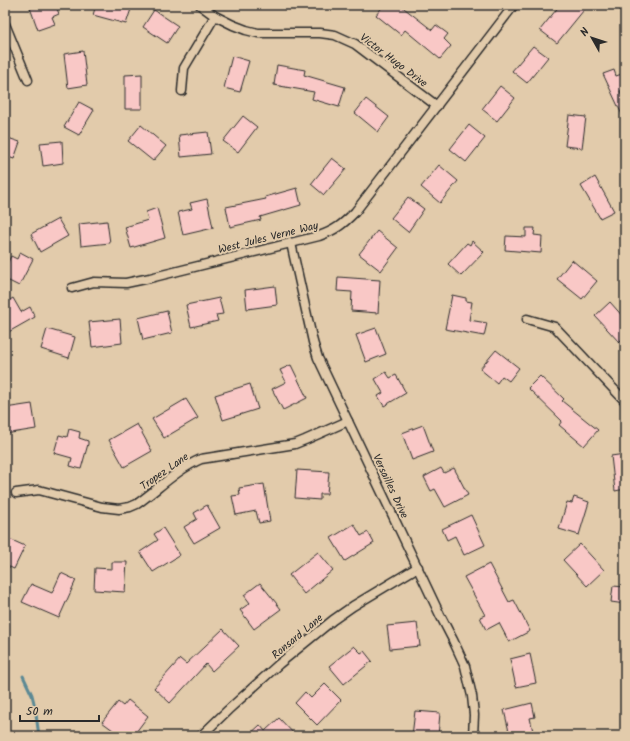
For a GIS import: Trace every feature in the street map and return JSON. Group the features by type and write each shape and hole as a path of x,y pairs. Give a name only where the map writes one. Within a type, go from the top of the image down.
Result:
{"street":[{"name":"Victor Hugo Drive","path":"200,5 215,16 232,25 258,33 320,33 335,35 345,39 355,44 437,106"},
{"name":"West Jules Verne Way","path":"72,288 94,282 126,283 150,278 291,244 330,232 340,227 356,212 514,5"},
{"path":"182,91 184,68 215,16"},
{"path":"5,24 28,80"},
{"name":"Versailles Drive","path":"291,244 318,358 465,666 472,696 474,715 472,736"},
{"path":"527,319 555,327 625,401"},
{"name":"Tropez Lane","path":"16,493 39,490 102,507 119,509 130,507 138,504 182,469 201,459 295,444 348,421"},
{"name":"Ronsard Lane","path":"201,736 279,664 333,620 353,606 418,567"}],"building":[{"path":"29,5 49,5 50,8 56,6 59,14 52,17 55,24 38,30"},
{"path":"96,5 118,5 131,9 126,24 93,15"},
{"path":"384,5 400,5 432,30 436,25 448,34 444,39 451,46 440,59 405,30 401,35 376,15"},
{"path":"560,5 588,5 557,43 540,30"},
{"path":"154,10 178,26 167,43 143,27"},
{"path":"533,46 548,57 527,83 512,71"},
{"path":"83,51 87,85 68,88 64,54"},
{"path":"232,56 249,61 240,92 224,88"},
{"path":"277,65 305,70 304,75 345,87 339,107 312,99 314,92 274,85"},
{"path":"614,70 616,76 625,73 625,89 620,91 625,103 625,121 603,74"},
{"path":"142,74 142,109 125,109 125,75"},
{"path":"500,86 515,98 497,121 482,109"},
{"path":"366,99 389,117 378,132 355,113"},
{"path":"79,102 94,110 79,135 64,127"},
{"path":"569,115 586,117 582,148 565,146"},
{"path":"243,116 257,127 238,152 223,141"},
{"path":"141,125 166,146 153,161 128,141"},
{"path":"469,125 485,138 466,162 450,149"},
{"path":"208,132 211,154 181,157 179,135"},
{"path":"5,137 20,142 14,159 5,156"},
{"path":"62,141 63,163 43,166 40,143"},
{"path":"332,158 346,169 324,195 311,184"},
{"path":"439,165 458,181 440,203 421,187"},
{"path":"595,177 614,211 600,218 581,186"},
{"path":"297,188 301,205 260,217 261,220 230,227 226,207 266,199 265,197"},
{"path":"408,197 424,209 408,232 391,218"},
{"path":"207,199 213,228 183,235 178,212 192,209 190,203"},
{"path":"157,208 165,238 131,248 125,227 148,220 146,212"},
{"path":"58,219 68,236 40,252 31,234"},
{"path":"107,221 110,243 81,246 79,224"},
{"path":"526,228 535,228 534,235 542,236 541,253 505,250 506,236 526,237"},
{"path":"377,231 398,248 381,271 359,254"},
{"path":"472,241 484,252 461,276 448,264 467,243 470,245"},
{"path":"20,252 33,259 19,286 5,279 5,268 11,256 17,259"},
{"path":"572,260 597,281 582,299 557,279"},
{"path":"338,277 380,280 378,313 351,311 352,292 337,291"},
{"path":"275,286 277,305 247,309 245,290"},
{"path":"452,295 466,298 466,301 472,302 469,320 487,323 484,336 445,329"},
{"path":"13,298 21,312 30,307 35,317 5,334 5,303"},
{"path":"219,298 223,314 216,315 218,321 191,327 186,305"},
{"path":"610,302 625,319 625,336 619,342 595,316"},
{"path":"167,311 172,333 143,340 138,318"},
{"path":"120,319 122,343 92,347 89,322"},
{"path":"376,328 386,354 366,362 356,335"},
{"path":"47,329 75,337 69,358 41,349"},
{"path":"496,350 519,368 509,381 502,376 497,383 480,369"},
{"path":"291,365 307,398 283,410 272,389 286,382 280,370"},
{"path":"386,372 390,378 396,375 406,393 384,406 378,396 383,393 375,379"},
{"path":"540,376 564,399 562,401 598,430 584,446 559,425 562,421 528,388"},
{"path":"250,384 258,409 223,420 215,395"},
{"path":"186,399 198,418 164,438 152,419"},
{"path":"32,404 36,429 5,434 5,408"},
{"path":"137,424 152,451 124,467 109,440"},
{"path":"423,425 433,452 412,460 402,433"},
{"path":"69,429 80,432 79,438 88,441 81,469 70,466 72,458 54,453 59,435 67,437"},
{"path":"625,454 625,489 615,491 611,456"},
{"path":"441,468 444,473 454,468 468,495 445,507 435,489 431,491 424,477"},
{"path":"297,470 329,472 327,494 320,494 320,500 295,498"},
{"path":"264,484 270,521 259,523 256,511 236,515 232,496 240,495 239,488"},
{"path":"574,497 589,502 579,535 559,529 567,502 572,503"},
{"path":"207,505 220,528 194,543 184,527 197,519 194,513"},
{"path":"471,515 485,545 464,555 455,536 447,540 442,529"},
{"path":"354,524 361,536 368,532 374,543 345,561 331,538"},
{"path":"163,528 180,555 153,572 140,552 158,540 154,534"},
{"path":"5,537 25,546 14,569 5,565"},
{"path":"580,544 604,570 587,586 563,560"},
{"path":"318,552 333,570 304,594 289,575"},
{"path":"112,562 127,562 125,592 94,590 95,568 112,569"},
{"path":"489,564 509,602 514,600 530,631 509,642 499,623 486,630 480,617 485,615 464,577"},
{"path":"61,573 76,580 59,618 22,602 31,584 52,593"},
{"path":"260,583 281,609 254,629 240,610 250,603 244,595"},
{"path":"613,586 625,587 625,604 611,602"},
{"path":"417,623 420,646 390,649 387,626"},
{"path":"223,629 239,646 212,671 206,664 170,703 154,688 180,659 186,664"},
{"path":"354,646 361,653 364,651 372,661 344,684 329,666"},
{"path":"530,654 536,683 516,687 510,659"},
{"path":"325,684 341,700 317,725 295,703 305,692 311,698"},
{"path":"128,700 148,716 133,736 121,736 102,722 118,702 123,706"},
{"path":"532,703 535,717 530,718 534,736 510,736 504,710"},
{"path":"415,711 440,713 438,736 412,736"},
{"path":"279,718 296,736 248,736 260,725 265,731"}],"waterway":[{"path":"23,676 32,695 39,736"}]}
